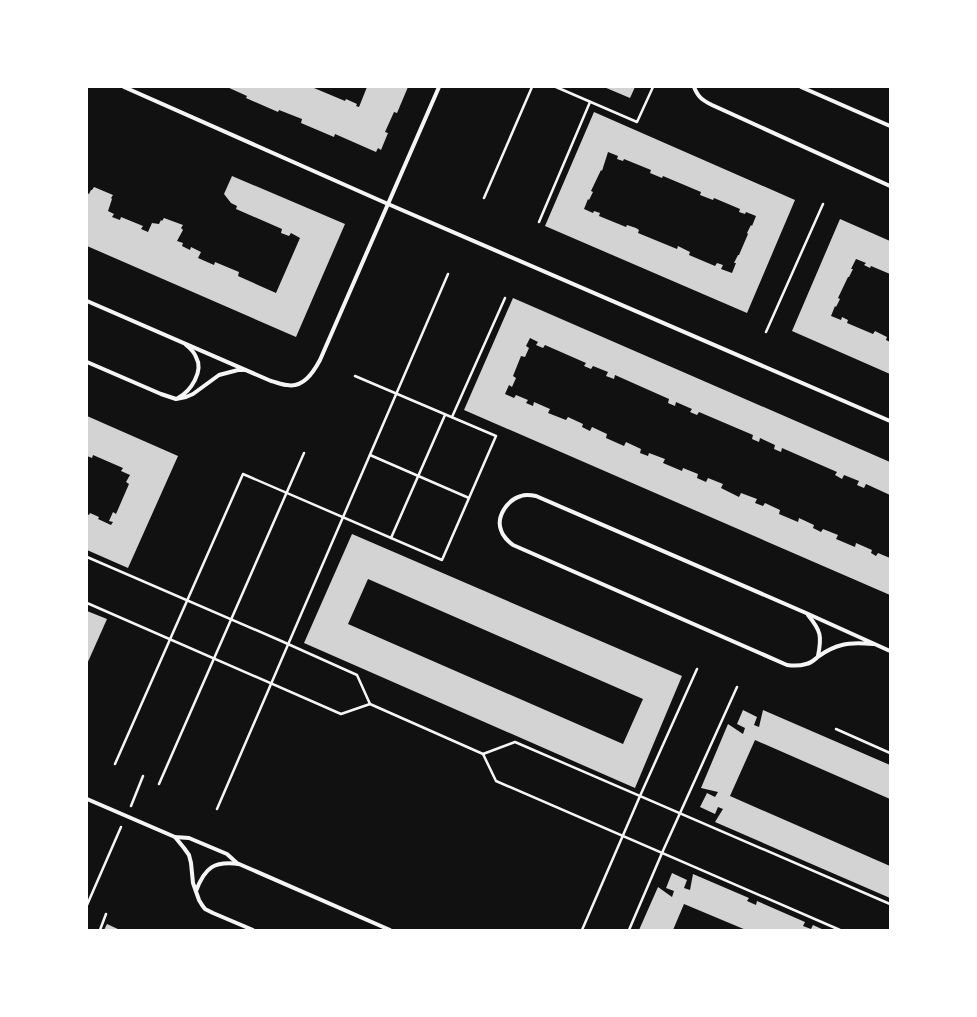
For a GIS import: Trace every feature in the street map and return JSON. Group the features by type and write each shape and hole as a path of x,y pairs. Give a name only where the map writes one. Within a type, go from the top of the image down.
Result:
{"street":[{"path":"124,87 388,204 890,421"},
{"path":"87,300 271,381 288,386 296,385 308,379 314,372 439,87"},
{"path":"694,87 697,94 704,101 890,186"},
{"path":"801,87 890,126"},
{"path":"176,399 186,393 190,388 197,374 198,367 197,358 183,342"},
{"path":"87,362 176,399 193,394 219,375 238,370 247,370"},
{"path":"873,644 842,644 818,656 814,661 807,664 798,666 788,665 513,545 506,539 501,530 500,522 502,514 507,504 512,500 521,496 536,496 890,651"},
{"path":"806,613 821,634 818,656"},
{"path":"88,800 175,837 189,838 227,854 239,864 390,930"},
{"path":"175,837 189,855 192,877 196,891 199,900 205,909 253,930"},
{"path":"196,891 202,877 209,869 223,863 239,864"}],"path":[{"path":"484,198 532,87"},
{"path":"556,87 637,122 653,87"},
{"path":"538,222 590,102"},
{"path":"766,332 822,204"},
{"path":"217,809 448,274"},
{"path":"452,417 505,298"},
{"path":"115,764 243,474 442,560 496,436 355,376"},
{"path":"391,538 445,414"},
{"path":"159,784 304,453"},
{"path":"370,455 469,498"},
{"path":"87,557 232,619 357,675 370,704 483,754 496,781 840,930"},
{"path":"87,603 341,714 370,704"},
{"path":"582,930 622,836 697,670"},
{"path":"629,930 737,687"},
{"path":"836,729 890,753"},
{"path":"483,754 515,742 890,904"},
{"path":"131,806 143,776"},
{"path":"87,905 121,828"},
{"path":"100,930 106,914"}],"building":[{"path":"227,87 314,87 345,101 346,99 357,104 356,106 359,107 367,87 408,87 397,113 394,112 385,132 388,133 381,150 378,148 376,152 335,134 334,137 301,123 302,119 279,110 278,112 246,98 247,96"},
{"path":"604,87 635,87 630,98"},
{"path":"594,112 795,200 747,313 545,226","holes":["608,152 618,156 617,159 623,161 624,159 651,170 650,173 662,178 663,176 701,192 700,195 713,200 714,198 740,209 739,212 745,214 746,212 756,216 734,263 736,263 732,273 721,269 723,265 717,263 715,266 689,255 690,252 678,246 677,249 638,233 639,230 636,228 627,225 626,227 599,216 600,213 594,211 593,213 584,209 593,192 591,191 601,170 602,171"]},
{"path":"232,176 345,224 296,337 87,246 87,193 89,194 94,187 113,195 108,211 114,214 112,217 120,220 121,217 143,226 141,229 148,232 152,223 159,224 164,218 183,225 181,228 183,230 177,241 183,243 182,246 190,250 191,247 201,252 198,258 214,265 215,262 239,272 238,276 276,293 300,238 291,233 289,236 281,233 282,229 236,209 237,206 231,203 224,194"},
{"path":"840,219 890,241 890,274 871,266 870,268 864,265 866,263 856,259 851,269 853,269 838,298 840,299 831,316 841,320 842,317 848,320 847,323 873,334 875,331 887,337 886,340 890,342 890,374 792,331"},
{"path":"513,298 890,462 890,495 866,484 864,488 857,485 859,481 844,475 842,479 835,475 837,472 782,448 781,452 774,449 775,445 760,438 759,442 752,439 753,435 699,412 697,415 690,412 692,409 676,402 675,406 668,403 669,399 615,375 614,379 606,376 608,372 593,366 591,369 584,366 586,363 545,345 543,348 536,345 538,342 530,338 526,346 529,348 525,357 521,356 513,376 516,378 512,387 509,385 505,394 514,398 516,395 528,400 526,403 533,406 534,402 550,409 548,413 566,420 568,417 583,424 582,427 590,431 592,427 607,434 606,438 624,446 626,442 641,449 640,453 648,456 649,453 665,459 663,463 682,471 683,468 698,474 697,478 706,482 708,478 723,484 721,488 739,497 741,493 757,499 755,503 763,506 765,503 780,510 779,514 798,522 799,518 814,525 813,528 821,532 823,529 838,535 836,539 855,547 856,543 872,550 871,553 876,556 878,553 890,558 890,595 464,410"},
{"path":"87,416 178,456 128,568 87,550 87,514 89,515 90,513 99,517 98,519 111,525 113,522 109,521 113,512 116,514 129,484 126,482 130,475 121,471 123,468 93,455 92,458 87,456"},
{"path":"352,534 682,676 635,788 304,643","holes":["368,579 643,699 623,744 348,624"]},
{"path":"87,611 107,619 87,664"},
{"path":"743,710 757,717 754,725 759,727 763,710 890,765 890,799 755,740 730,796 890,866 890,898 715,822 723,809 718,807 715,814 700,807 707,793 715,797 718,792 701,788 728,724 743,734 745,728 737,724"},
{"path":"672,873 687,880 684,888 690,890 693,874 749,898 747,901 756,905 757,901 805,922 803,926 811,929 813,925 824,930 746,930 684,904 673,930 639,930 658,887 672,897 674,891 666,888"},
{"path":"107,924 120,930 104,930"}]}
